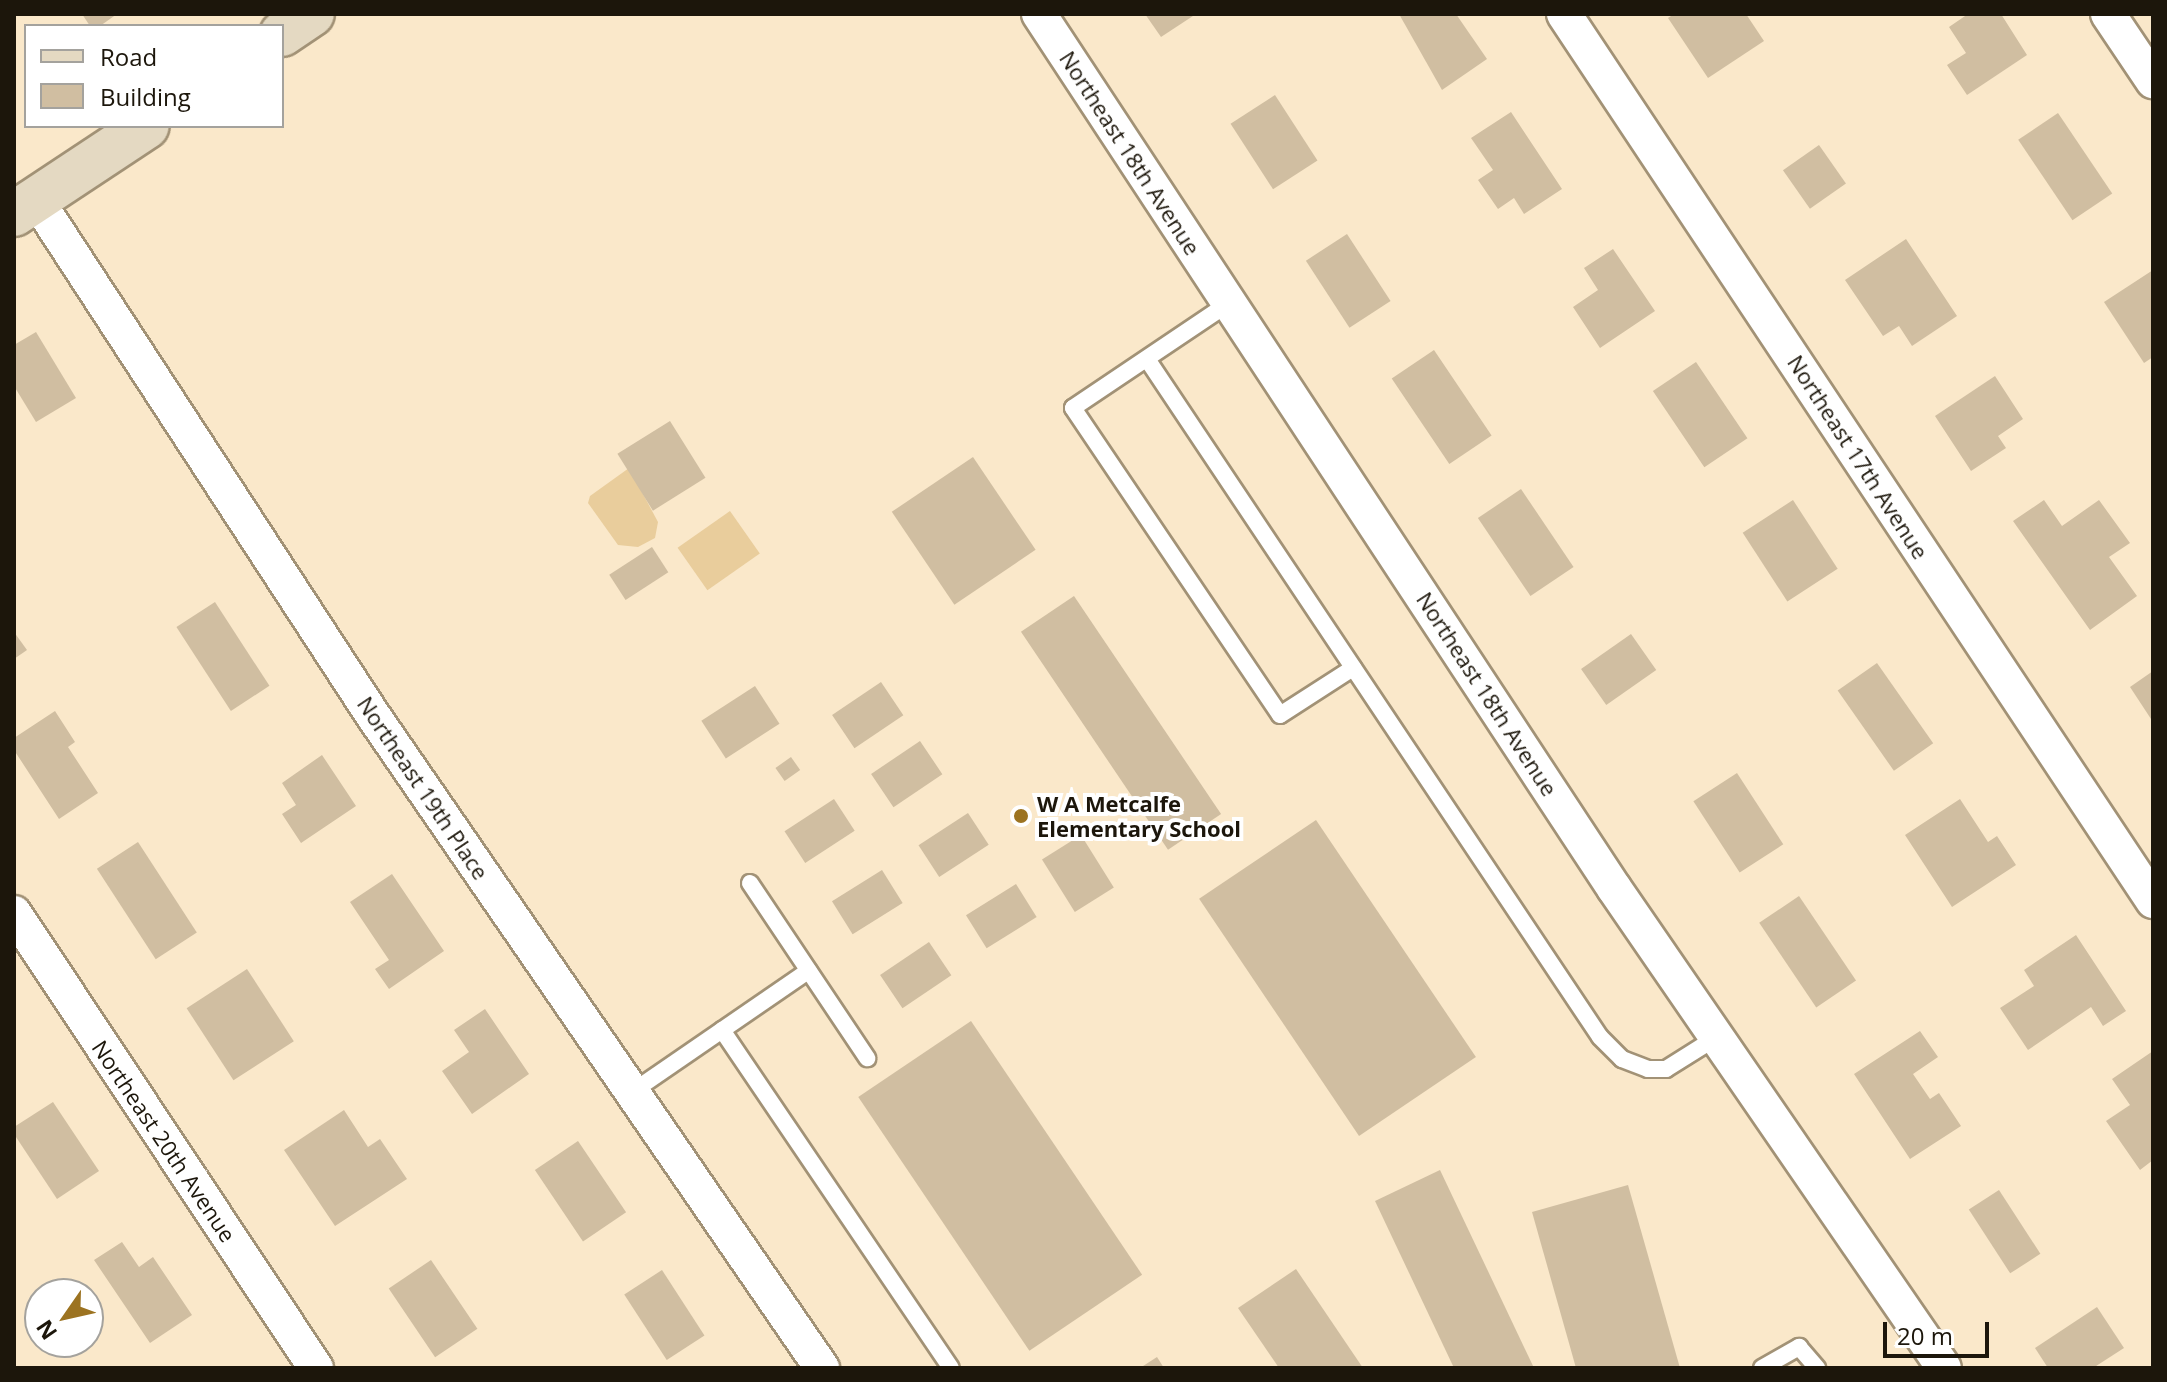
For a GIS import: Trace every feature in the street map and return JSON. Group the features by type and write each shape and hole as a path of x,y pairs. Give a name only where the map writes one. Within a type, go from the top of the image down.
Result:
{"street":[{"path":"284,33 312,14"},
{"name":"Northeast 18th Avenue","path":"1039,14 1717,1037 1944,1368"},
{"name":"Northeast 17th Avenue","path":"1564,14 2153,901"},
{"path":"2108,14 2153,81"},
{"path":"25,207 144,128"},
{"name":"Northeast 19th Place","path":"25,207 822,1368"},
{"name":"Northeast 20th Avenue","path":"14,913 316,1368"}],"lane":[{"path":"1229,303 1073,408 1280,715 1353,668"},
{"path":"1147,359 1611,1048 1635,1064 1666,1069 1717,1037"},
{"path":"750,883 867,1058"},
{"path":"632,1092 808,971"},
{"path":"722,1030 951,1368"},
{"path":"1762,1368 1799,1347 1817,1368"}],"shaded area":[{"path":"629,468 658,522 655,538 638,547 618,545 588,503 590,496"},
{"path":"730,511 760,554 707,590 678,548"}],"building":[{"path":"82,14 117,14 103,24 89,24"},
{"path":"1145,14 1196,14 1161,37"},
{"path":"1399,14 1456,14 1487,59 1442,90"},
{"path":"1674,14 1746,14 1764,41 1708,78 1668,18"},
{"path":"1968,14 2001,14 2027,55 1967,95 1947,65 1966,53 1949,27"},
{"path":"1275,95 1317,160 1273,189 1231,124"},
{"path":"1511,112 1562,189 1524,214 1514,198 1498,209 1478,180 1493,170 1471,138"},
{"path":"2058,113 2112,193 2072,220 2018,140"},
{"path":"1819,145 1846,184 1810,209 1783,170"},
{"path":"1347,234 1391,301 1349,328 1306,261"},
{"path":"1906,239 1957,316 1912,346 1899,326 1883,336 1845,280"},
{"path":"1613,249 1655,311 1600,348 1573,307 1598,290 1584,268"},
{"path":"2153,270 2153,357 2144,363 2104,302"},
{"path":"36,332 76,398 36,422 14,386 14,345"},
{"path":"1434,350 1492,435 1449,464 1392,379"},
{"path":"1696,362 1747,438 1704,467 1653,391"},
{"path":"1995,376 2023,419 1998,436 2006,448 1971,471 1935,416"},
{"path":"670,421 706,478 653,511 617,454"},
{"path":"973,457 1036,550 954,605 892,512"},
{"path":"1521,489 1574,567 1530,596 1478,518"},
{"path":"1793,500 1838,569 1787,601 1743,533"},
{"path":"2044,500 2062,526 2099,500 2130,543 2109,557 2137,596 2090,630 2013,521"},
{"path":"652,547 668,572 626,600 609,575"},
{"path":"1074,596 1221,814 1168,850 1021,632"},
{"path":"215,602 269,686 231,711 176,627"},
{"path":"14,632 27,650 14,659"},
{"path":"1631,634 1656,670 1606,705 1581,669"},
{"path":"1877,663 1933,743 1894,771 1838,691"},
{"path":"2153,671 2153,722 2130,687"},
{"path":"881,682 903,715 854,748 832,715"},
{"path":"755,686 780,724 726,759 701,721"},
{"path":"55,711 75,742 68,747 98,793 59,819 14,750 14,738"},
{"path":"920,741 942,774 893,807 871,774"},
{"path":"322,755 356,806 301,843 282,814 296,805 282,783"},
{"path":"791,757 800,770 785,781 775,768"},
{"path":"1737,773 1783,844 1740,873 1693,801"},
{"path":"834,799 855,831 805,863 785,831"},
{"path":"1960,799 1988,842 1997,836 2016,865 1952,907 1905,835"},
{"path":"968,813 989,845 939,877 919,845"},
{"path":"1316,820 1476,1057 1359,1136 1199,899"},
{"path":"1081,835 1114,888 1075,912 1042,859"},
{"path":"138,842 197,933 156,959 97,869"},
{"path":"882,870 903,903 853,934 832,901"},
{"path":"392,874 444,951 389,989 375,969 389,960 350,902"},
{"path":"1016,884 1037,917 987,948 966,915"},
{"path":"1799,896 1856,981 1816,1007 1759,923"},
{"path":"2076,935 2126,1011 2103,1026 2091,1007 2028,1050 2000,1008 2034,986 2024,970"},
{"path":"929,942 951,975 902,1008 880,975"},
{"path":"247,969 294,1041 233,1080 187,1008"},
{"path":"485,1009 529,1074 472,1114 442,1071 469,1052 454,1030"},
{"path":"971,1021 1142,1275 1029,1351 858,1097"},
{"path":"1920,1031 1938,1057 1913,1074 1930,1099 1939,1093 1961,1126 1910,1159 1854,1074"},
{"path":"2153,1051 2153,1160 2140,1170 2106,1121 2130,1105 2112,1079"},
{"path":"53,1102 99,1171 57,1199 14,1134 14,1127"},
{"path":"344,1110 368,1147 380,1139 407,1179 335,1226 284,1150"},
{"path":"578,1141 626,1212 583,1241 535,1170"},
{"path":"1440,1170 1534,1368 1454,1368 1375,1201"},
{"path":"1628,1185 1680,1368 1576,1368 1532,1212"},
{"path":"1999,1190 2040,1254 2010,1273 1969,1210"},
{"path":"122,1242 139,1267 153,1257 192,1315 150,1343 94,1260"},
{"path":"431,1260 477,1329 435,1357 389,1289"},
{"path":"1296,1269 1363,1368 1279,1368 1238,1308"},
{"path":"662,1270 704,1335 667,1360 624,1295"},
{"path":"2097,1307 2124,1348 2093,1368 2048,1368 2035,1348"},
{"path":"1157,1357 1164,1368 1140,1368"}],"place":[{"name":"W A Metcalfe Elementary School","path":"1021,816"}]}
